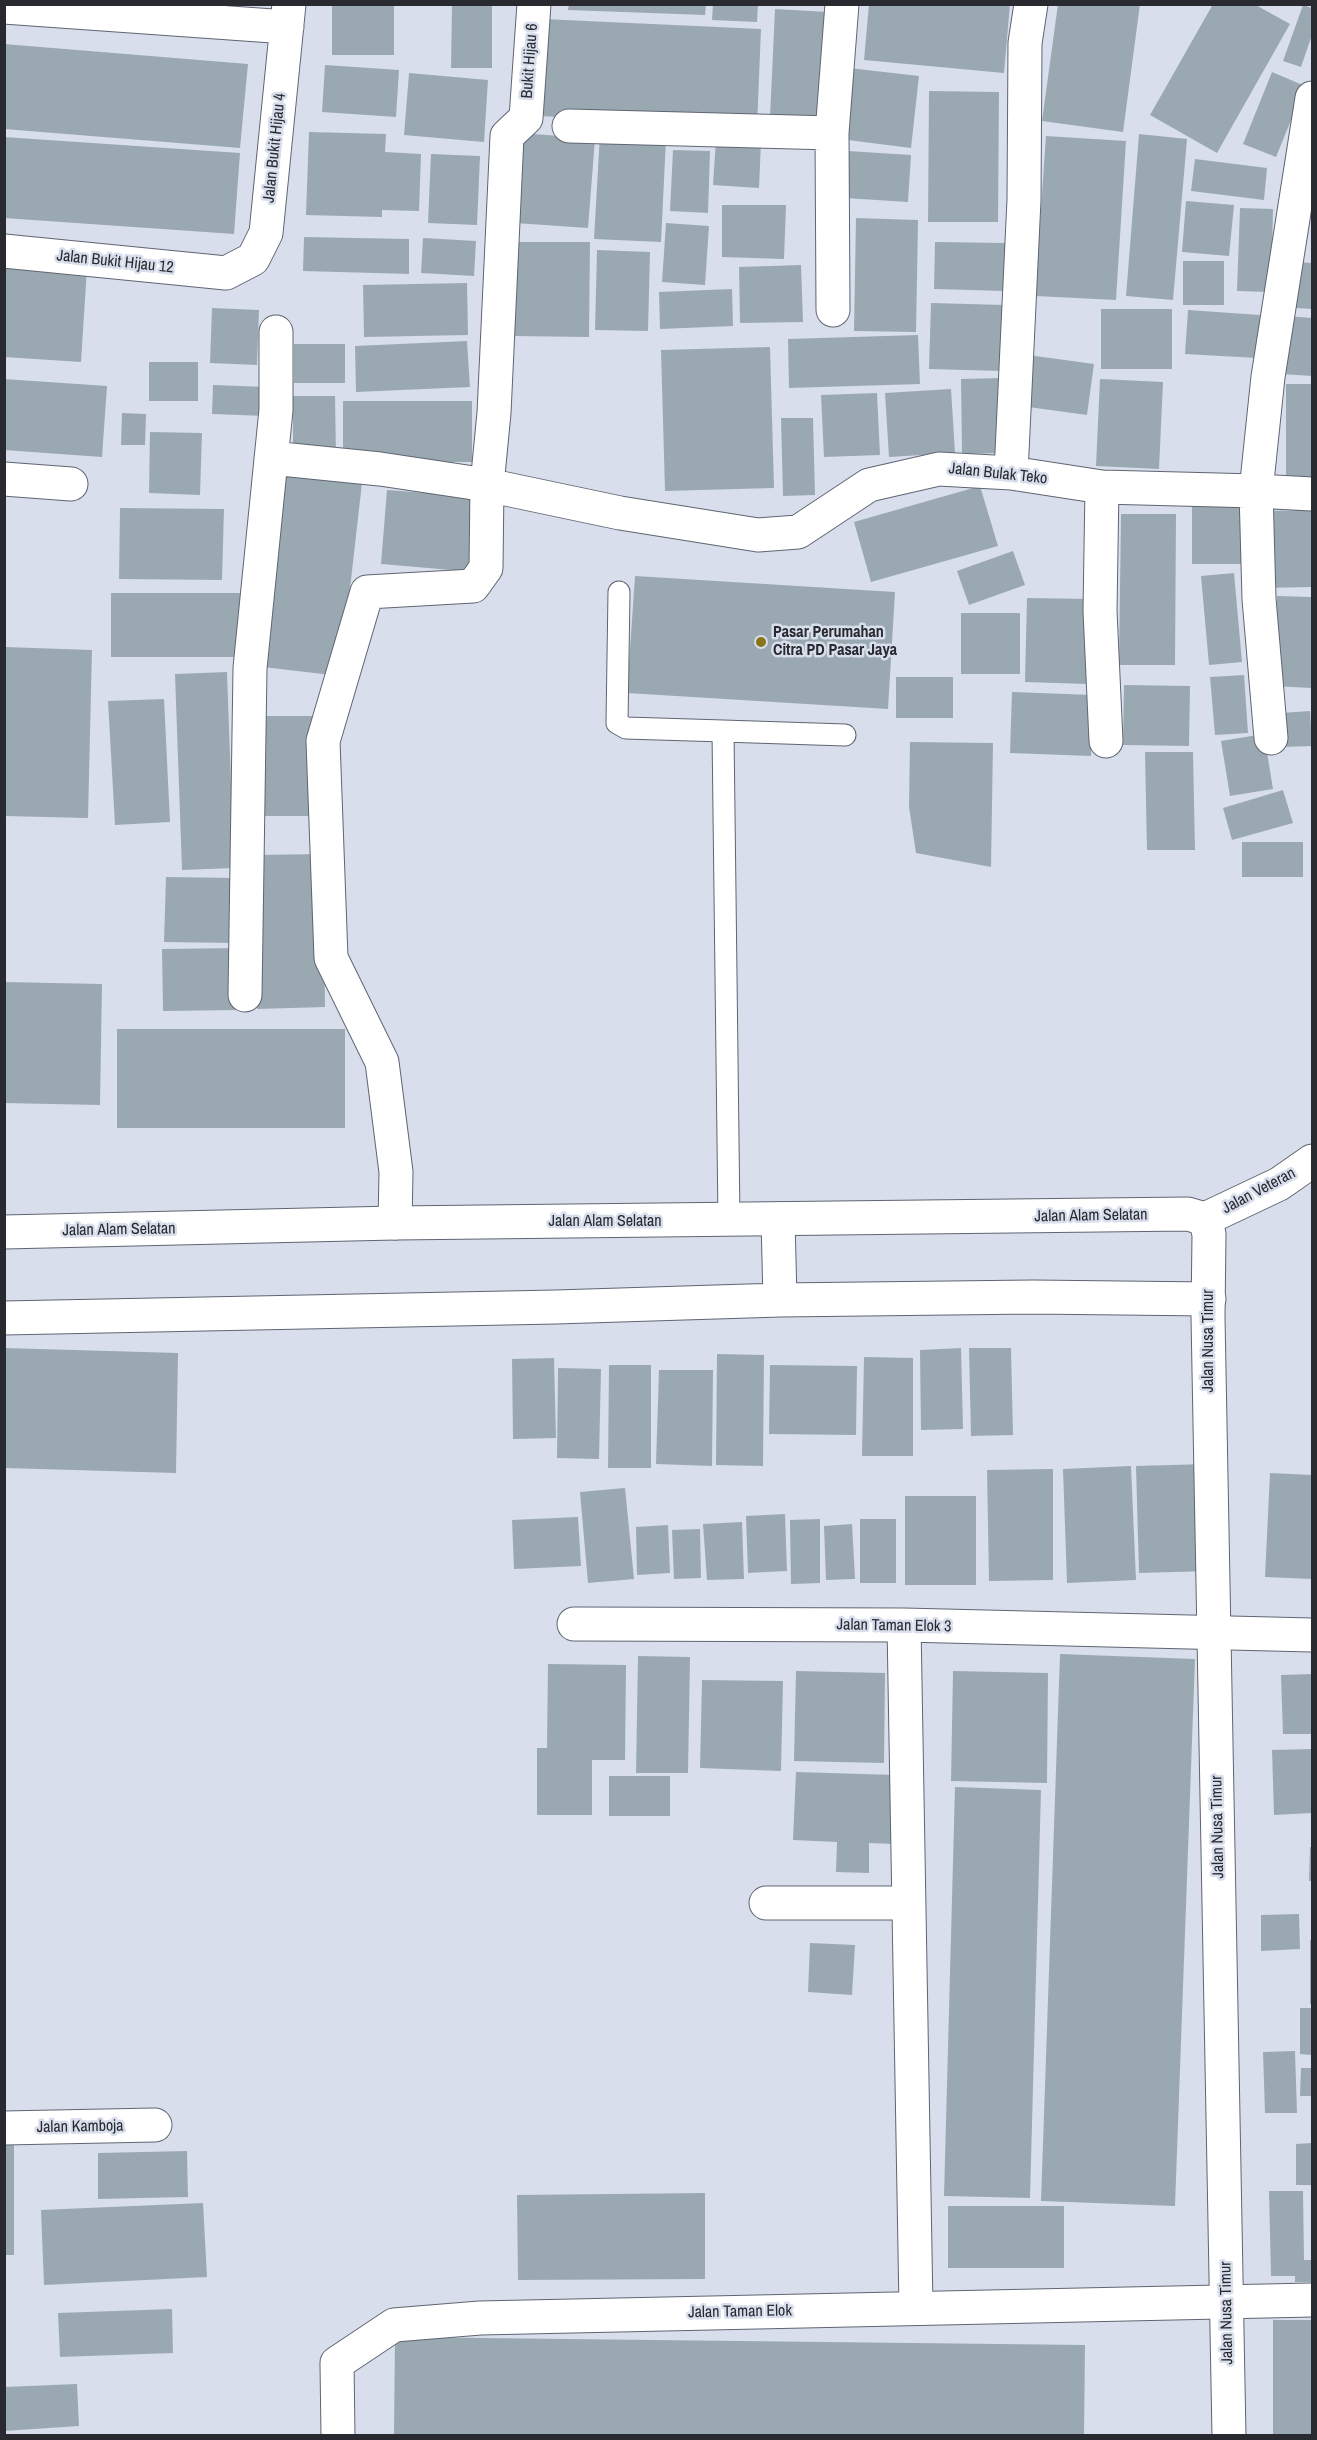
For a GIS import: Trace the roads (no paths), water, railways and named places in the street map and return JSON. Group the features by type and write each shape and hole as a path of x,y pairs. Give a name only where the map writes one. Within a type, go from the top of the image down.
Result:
{"street":[{"name":"Bukit Hijau 6","path":"487,485 494,413 507,136 526,118 534,4"},
{"path":"833,310 832,133 842,4"},
{"path":"1011,473 1023,200 1025,43 1031,4"},
{"path":"4,6 288,16"},
{"name":"Jalan Bukit Hijau 4","path":"226,273 253,259 266,233 288,16"},
{"path":"1271,738 1259,599 1256,491 1268,377 1312,98"},
{"path":"569,126 832,133"},
{"name":"Jalan Bukit Hijau 12","path":"4,251 226,273"},
{"path":"244,995 250,668 276,410 276,332"},
{"name":"Jalan Bulak Teko","path":"272,458 380,469 487,485 620,513 758,535 798,532 869,485 939,469 1011,473 1102,487 1312,494"},
{"path":"4,479 71,484"},
{"path":"395,1223 396,1172 382,1062 331,958 323,741 367,592 473,586 486,568 487,485"},
{"path":"1102,487 1100,610 1106,741"},
{"name":"Jalan Veteran","path":"1205,1219 1279,1184 1312,1161"},
{"name":"Jalan Alam Selatan","path":"4,1232 395,1223 1188,1214 1205,1219"},
{"path":"778,1219 780,1300"},
{"name":"Jalan Nusa Timur","path":"1205,1219 1209,1234 1229,2436"},
{"path":"4,1318 544,1308 780,1300 1034,1297 1209,1299"},
{"name":"Jalan Taman Elok 3","path":"574,1624 903,1625 1312,1635"},
{"path":"903,1625 916,2308"},
{"path":"766,1903 909,1903"},
{"name":"Jalan Kamboja","path":"4,2128 155,2125"},
{"name":"Jalan Taman Elok","path":"338,2436 337,2363 394,2325 480,2318 1312,2300"}],"lane":[{"path":"619,592 617,723 626,728 844,735"},
{"path":"723,731 729,1221"}],"place":[{"name":"Pasar Perumahan Citra PD Pasar Jaya","path":"761,642"}]}
